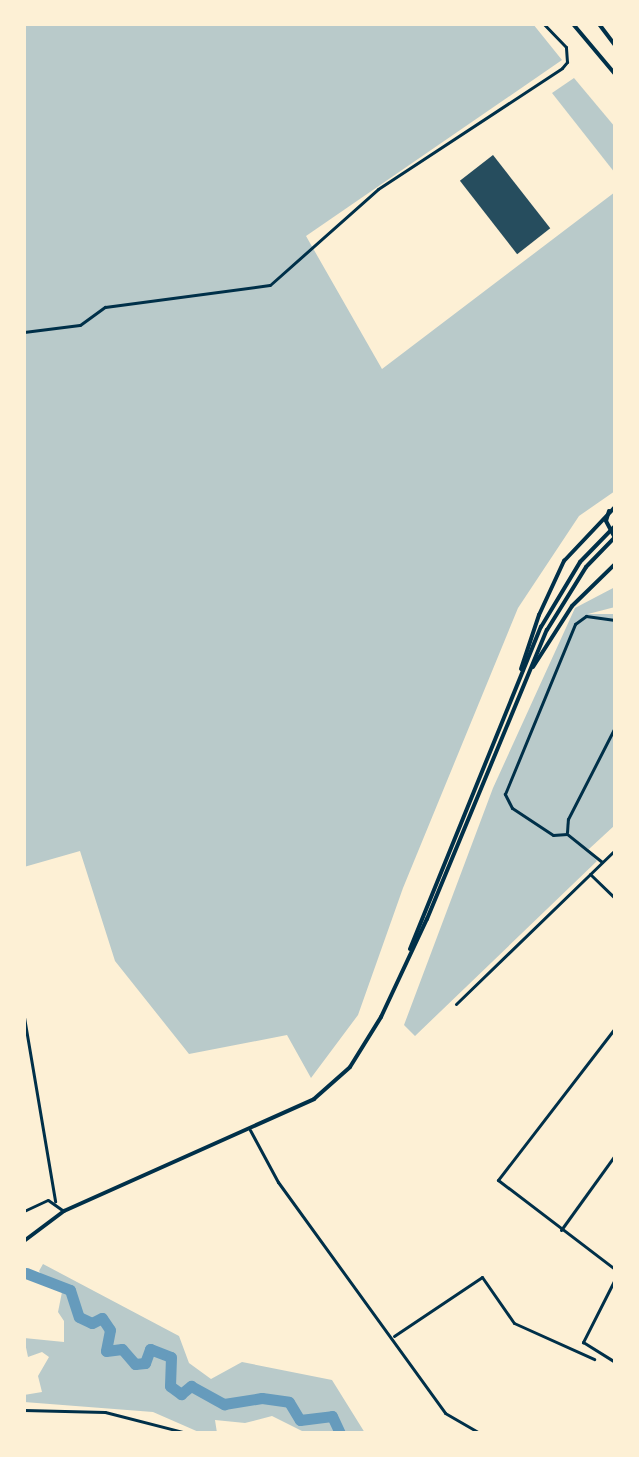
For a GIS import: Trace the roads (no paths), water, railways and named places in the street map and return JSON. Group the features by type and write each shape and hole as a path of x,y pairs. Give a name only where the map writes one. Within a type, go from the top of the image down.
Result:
{"main road":[{"path":"573,24 615,74"},
{"path":"599,24 615,45"},
{"path":"405,962 521,669 551,583 577,543 615,507"},
{"path":"24,1241 64,1211 314,1099 342,1075 381,1017 565,597 615,538 610,530 609,511"},
{"path":"521,669 558,594 615,526"},
{"path":"532,669 572,606 615,564"}],"street":[{"path":"24,332 80,325 105,307 270,285 378,189 562,68 568,55 566,47 544,24"},
{"path":"602,862 567,834 553,835 512,808 505,794 509,775 575,624 586,616 615,620"},
{"path":"567,834 568,819 615,727"},
{"path":"456,1004 615,850"},
{"path":"590,874 615,898"},
{"path":"24,1017 55,1201 64,1211"},
{"path":"615,1028 498,1180 615,1269"},
{"path":"250,1130 278,1182 394,1336 445,1413 479,1433"},
{"path":"560,1230 615,1155"},
{"path":"24,1211 39,1202 55,1201"},
{"path":"394,1336 482,1277 514,1323 594,1359"},
{"path":"615,1279 583,1342 615,1362"},
{"path":"24,1410 105,1412 187,1433"}],"waterway":[{"path":"26,1273 70,1290 79,1317 92,1323 102,1318 110,1330 106,1351 122,1349 135,1364 145,1363 150,1349 171,1357 170,1386 181,1394 191,1386 224,1404 262,1398 289,1402 300,1420 332,1416 340,1433"}]}
